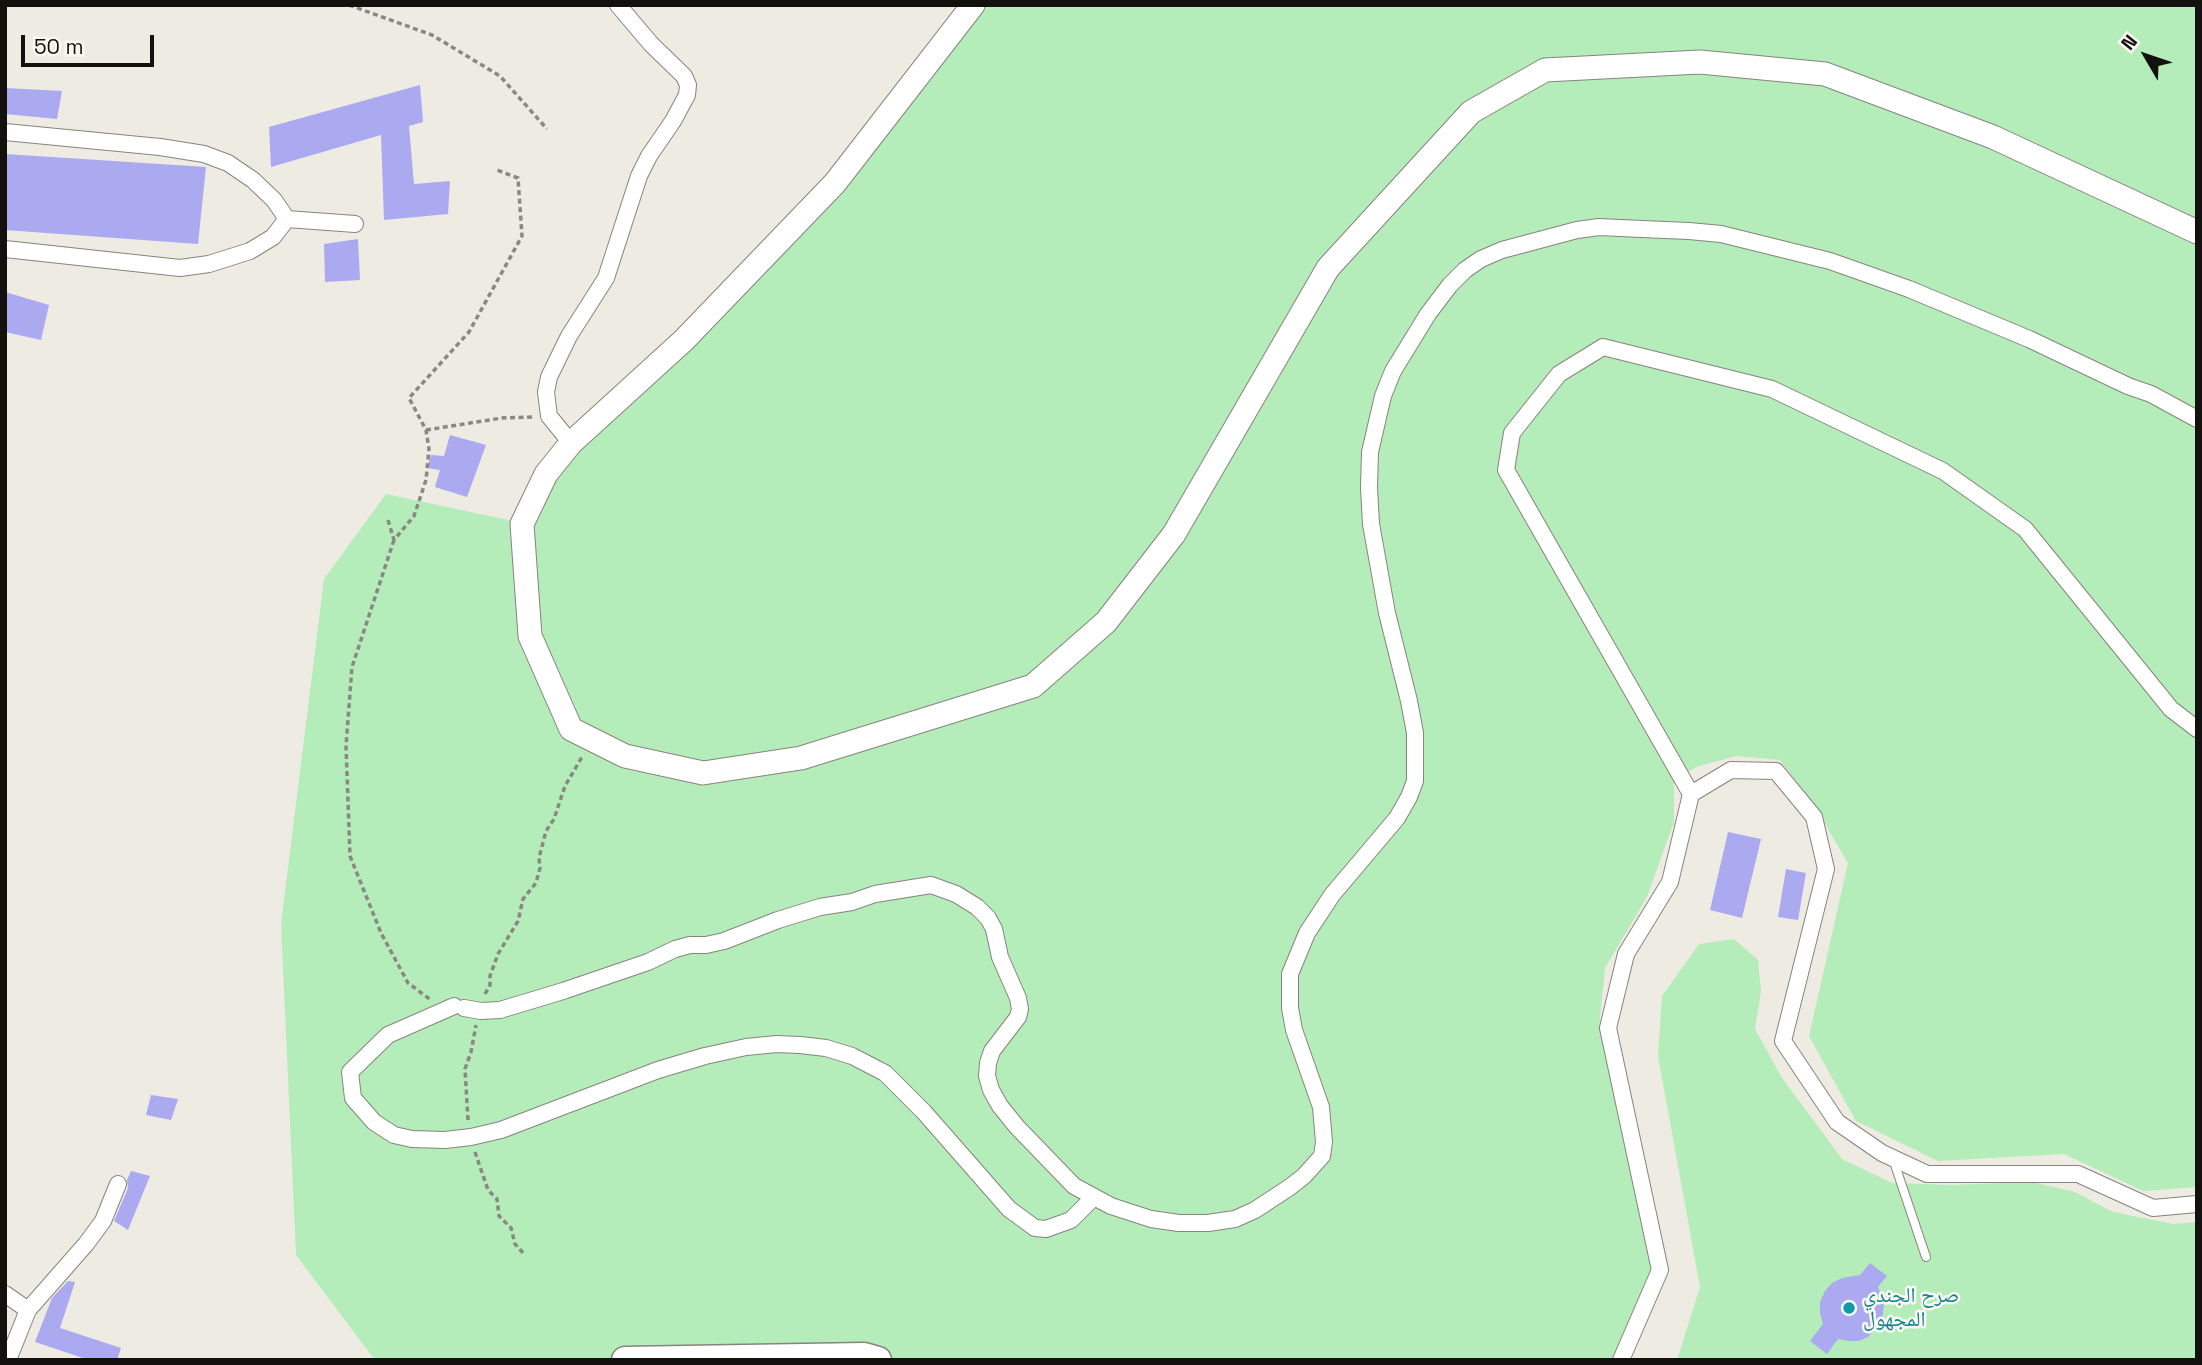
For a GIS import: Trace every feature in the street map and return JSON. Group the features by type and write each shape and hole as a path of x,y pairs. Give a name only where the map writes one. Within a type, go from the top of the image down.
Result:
{"main road":[{"path":"625,1360 864,1356 878,1360"}],"street":[{"path":"571,443 549,416 546,391 555,360 606,278 639,176 687,95 688,85 684,76 651,44 618,5"},
{"path":"974,5 835,183 684,340 571,443 546,474 522,524 530,636 572,729 625,756 703,773 802,758 1033,685 1106,622 1174,534 1328,268 1471,112 1545,70 1700,62 1825,74 1993,137 2197,232"},
{"path":"5,132 160,147 204,155 228,163 253,180 274,200 287,219"},
{"path":"287,219 355,225"},
{"path":"5,249 180,268 209,264 250,251 273,237 287,219"},
{"path":"1094,1197 1071,1220 1046,1230 1035,1228 1009,1209 924,1112 885,1073 852,1056 826,1048 776,1044 705,1056 658,1070 501,1130 445,1140 412,1139 394,1135 374,1122 353,1098 350,1072 388,1035 459,1007 481,1011 500,1010 648,962 675,949 724,941 820,907 931,885 977,906 994,929 1000,957 1020,1009 1018,1017 992,1051 987,1076 990,1090 1000,1106 1053,1166 1074,1186 1129,1213 1151,1219 1189,1223 1234,1219 1255,1210 1297,1182 1322,1156 1324,1142 1321,1107 1294,1031 1290,1008 1290,974 1307,933 1332,895 1397,818 1415,780 1413,722 1387,613 1371,524 1370,452 1380,406 1393,371 1428,314 1465,270 1502,250 1577,230 1620,228 1721,234 1830,261 1909,289 2018,334 2128,386 2151,394 2197,419"},
{"path":"1622,1360 1660,1270 1608,1028 1626,954 1670,881 1691,794 1506,470 1512,433 1559,374 1603,347 1772,389 1943,471 2025,529 2171,709 2197,729"},
{"path":"1691,794 1731,770 1776,771 1814,817 1826,869 1783,1041 1837,1122 1882,1153 1927,1174 2078,1174 2153,1208 2197,1204"},
{"path":"8,1360 28,1310 103,1221 118,1184"},
{"path":"5,1294 28,1310"}],"lane":[{"path":"1893,1159 1926,1257"}],"path":[{"path":"349,5 432,35 500,76 547,129"},
{"path":"459,1007 432,1000 408,983 381,933 350,856 346,746 352,667 394,540 414,516 426,480 429,449 426,430 409,398 469,332 522,236 519,178 497,170"},
{"path":"426,430 502,418 549,416"},
{"path":"388,520 394,540"},
{"path":"524,1254 515,1244 511,1228 499,1216 497,1199 488,1190 478,1165 466,1110 465,1069 498,954 518,921 523,899 536,883 546,831 554,819 565,786 582,757"}],"green space":[{"path":"973,5 2197,5 2197,1187 2143,1191 2064,1154 1938,1161 1856,1121 1809,1036 1848,863 1811,800 1780,760 1736,756 1696,767 1674,781 1674,822 1647,897 1605,968 1599,1027 1660,1270 1621,1360 375,1360 296,1255 281,924 324,579 386,494 522,523 539,489 724,300"},
{"path":"1734,939 1758,960 1761,991 1755,1029 1782,1078 1842,1159 1892,1183 1952,1185 2032,1182 2075,1192 2113,1212 2173,1224 2197,1222 2197,1360 1677,1360 1700,1287 1658,1056 1662,996 1699,944"}],"building":[{"path":"420,85 423,122 409,126 414,184 450,181 448,214 384,220 381,135 271,167 269,127"},
{"path":"5,88 62,91 57,119 5,114"},
{"path":"5,154 206,167 198,244 5,230"},
{"path":"358,239 360,280 325,282 324,244"},
{"path":"5,292 49,305 41,340 5,332"},
{"path":"450,435 486,445 467,497 435,487 440,470 427,468 431,455 444,456"},
{"path":"1728,832 1761,839 1742,918 1710,910"},
{"path":"1786,869 1806,873 1798,920 1778,917"},
{"path":"151,1095 178,1099 171,1120 146,1115"},
{"path":"131,1171 150,1176 128,1230 114,1221 128,1188 127,1180"},
{"path":"1870,1263 1887,1276 1878,1287 1884,1302 1882,1322 1868,1337 1859,1341 1838,1339 1827,1354 1810,1341 1823,1324 1820,1302 1825,1291 1832,1283 1842,1278 1860,1275"},
{"path":"68,1281 75,1282 60,1328 121,1348 117,1360 89,1360 35,1342 52,1298"}],"place":[{"name":"صرح الجندي المجهول","path":"1849,1308"}]}
